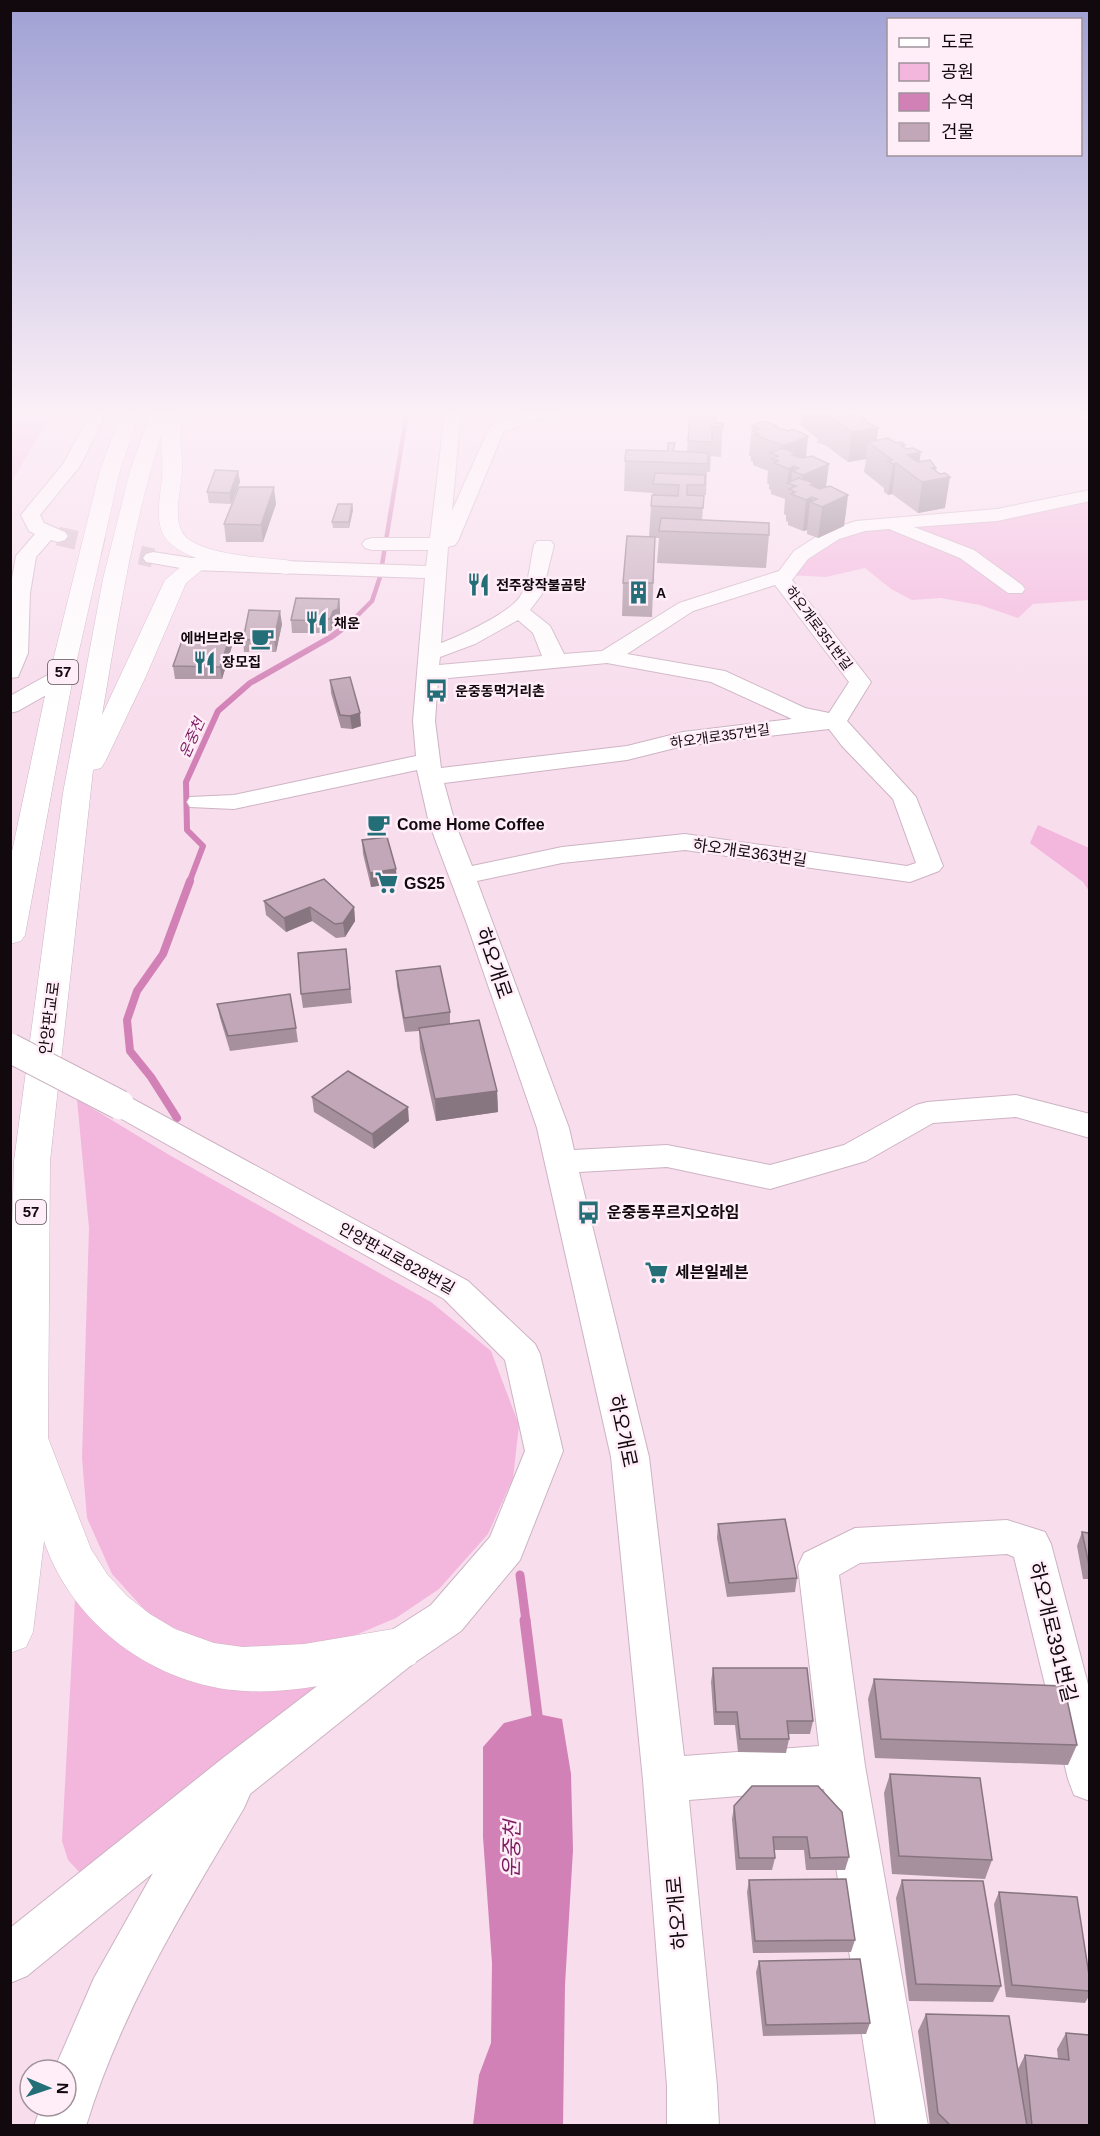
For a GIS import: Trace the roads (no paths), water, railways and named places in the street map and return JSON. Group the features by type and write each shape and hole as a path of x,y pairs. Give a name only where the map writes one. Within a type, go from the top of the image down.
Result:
{"main road":[{"name":"57","path":"10,935 62,677 100,512"},
{"name":"안양판교로","path":"10,1632 22,1548 27,1437 32,1161 76,794 114,579 130,512"},
{"path":"169,512 170,530 174,539 196,551 286,567"},
{"path":"76,794 134,676 176,580 198,564"},
{"path":"27,1437 75,1563 100,1600 125,1625 161,1647 197,1661 236,1668 271,1670 319,1664 399,1649"}],"street":[{"path":"10,672 16,654 20,593 26,556 52,534 36,527 30,515 33,512"},
{"name":"하오개로","path":"442,512 424,721 429,769 442,823 553,1128 630,1457 665,1780 692,2086 693,2126"},
{"path":"153,558 198,564 393,570 437,558 458,512"},
{"name":"하오개로351번길","path":"607,657 686,607 786,575 801,555 832,535 862,525 997,515 1012,512"},
{"path":"885,523 967,554 1015,589"},
{"path":"372,544 395,544 437,558"},
{"path":"428,663 514,611 529,599 544,545"},
{"name":"하오개로351번길","path":"428,663 555,662 607,657 717,676 799,714 835,721 860,682 779,577"},
{"path":"514,611 537,622 544,630 555,662"},
{"path":"10,706 62,677"},
{"name":"하오개로357번길","path":"429,769 627,753 683,739 835,721"},
{"name":"하오개로363번길","path":"462,876 562,855 685,842 910,874 930,866 904,796 850,741 835,721"},
{"path":"199,802 234,802 429,769"},
{"name":"안양판교로828번길","path":"10,1048 120,1105 456,1290 522,1354 544,1451 506,1548 446,1618 399,1649 238,1774 10,1959"},
{"path":"561,1162 667,1156 770,1177 855,1153 927,1113 1016,1106 1083,1123 1089,1127"},
{"name":"하오개로391번길","path":"902,2125 843,1766 818,1566 855,1546 1007,1537 1031,1544 1089,1779"},
{"path":"665,1780 843,1766"},
{"path":"60,2126 99,2018 128,1959 238,1774"}],"water":[{"path":"538,1714 562,1719 571,1774 573,1850 565,1985 563,2125 473,2125 479,2075 491,2043 492,1963 483,1837 483,1747 504,1723"}],"waterway":[{"name":"운중천","path":"352,621 372,601 380,577 391,512"},
{"name":"운중천","path":"189,883 203,846 187,830 186,782 218,711 250,683 331,637 354,620"},
{"name":"운중천","path":"177,1118 151,1077 130,1051 127,1020 137,991 163,954 190,881"},
{"name":"운중천","path":"520,1575 526,1621"},
{"name":"운중천","path":"525,1620 538,1723"}],"tunnel":[{"path":"58,536 153,558"}],"place":[{"name":"전주장작불곰탕","path":"478,585"},
{"name":"A","path":"638,593"},
{"name":"채운","path":"316,623"},
{"name":"에버브라운","path":"263,638"},
{"name":"장모집","path":"204,662"},
{"name":"운중동먹거리촌","path":"437,691"},
{"name":"Come Home Coffee","path":"379,824"},
{"name":"GS25","path":"386,883"},
{"name":"운중동푸르지오하임","path":"589,1212"},
{"name":"세븐일레븐","path":"657,1272"}]}
